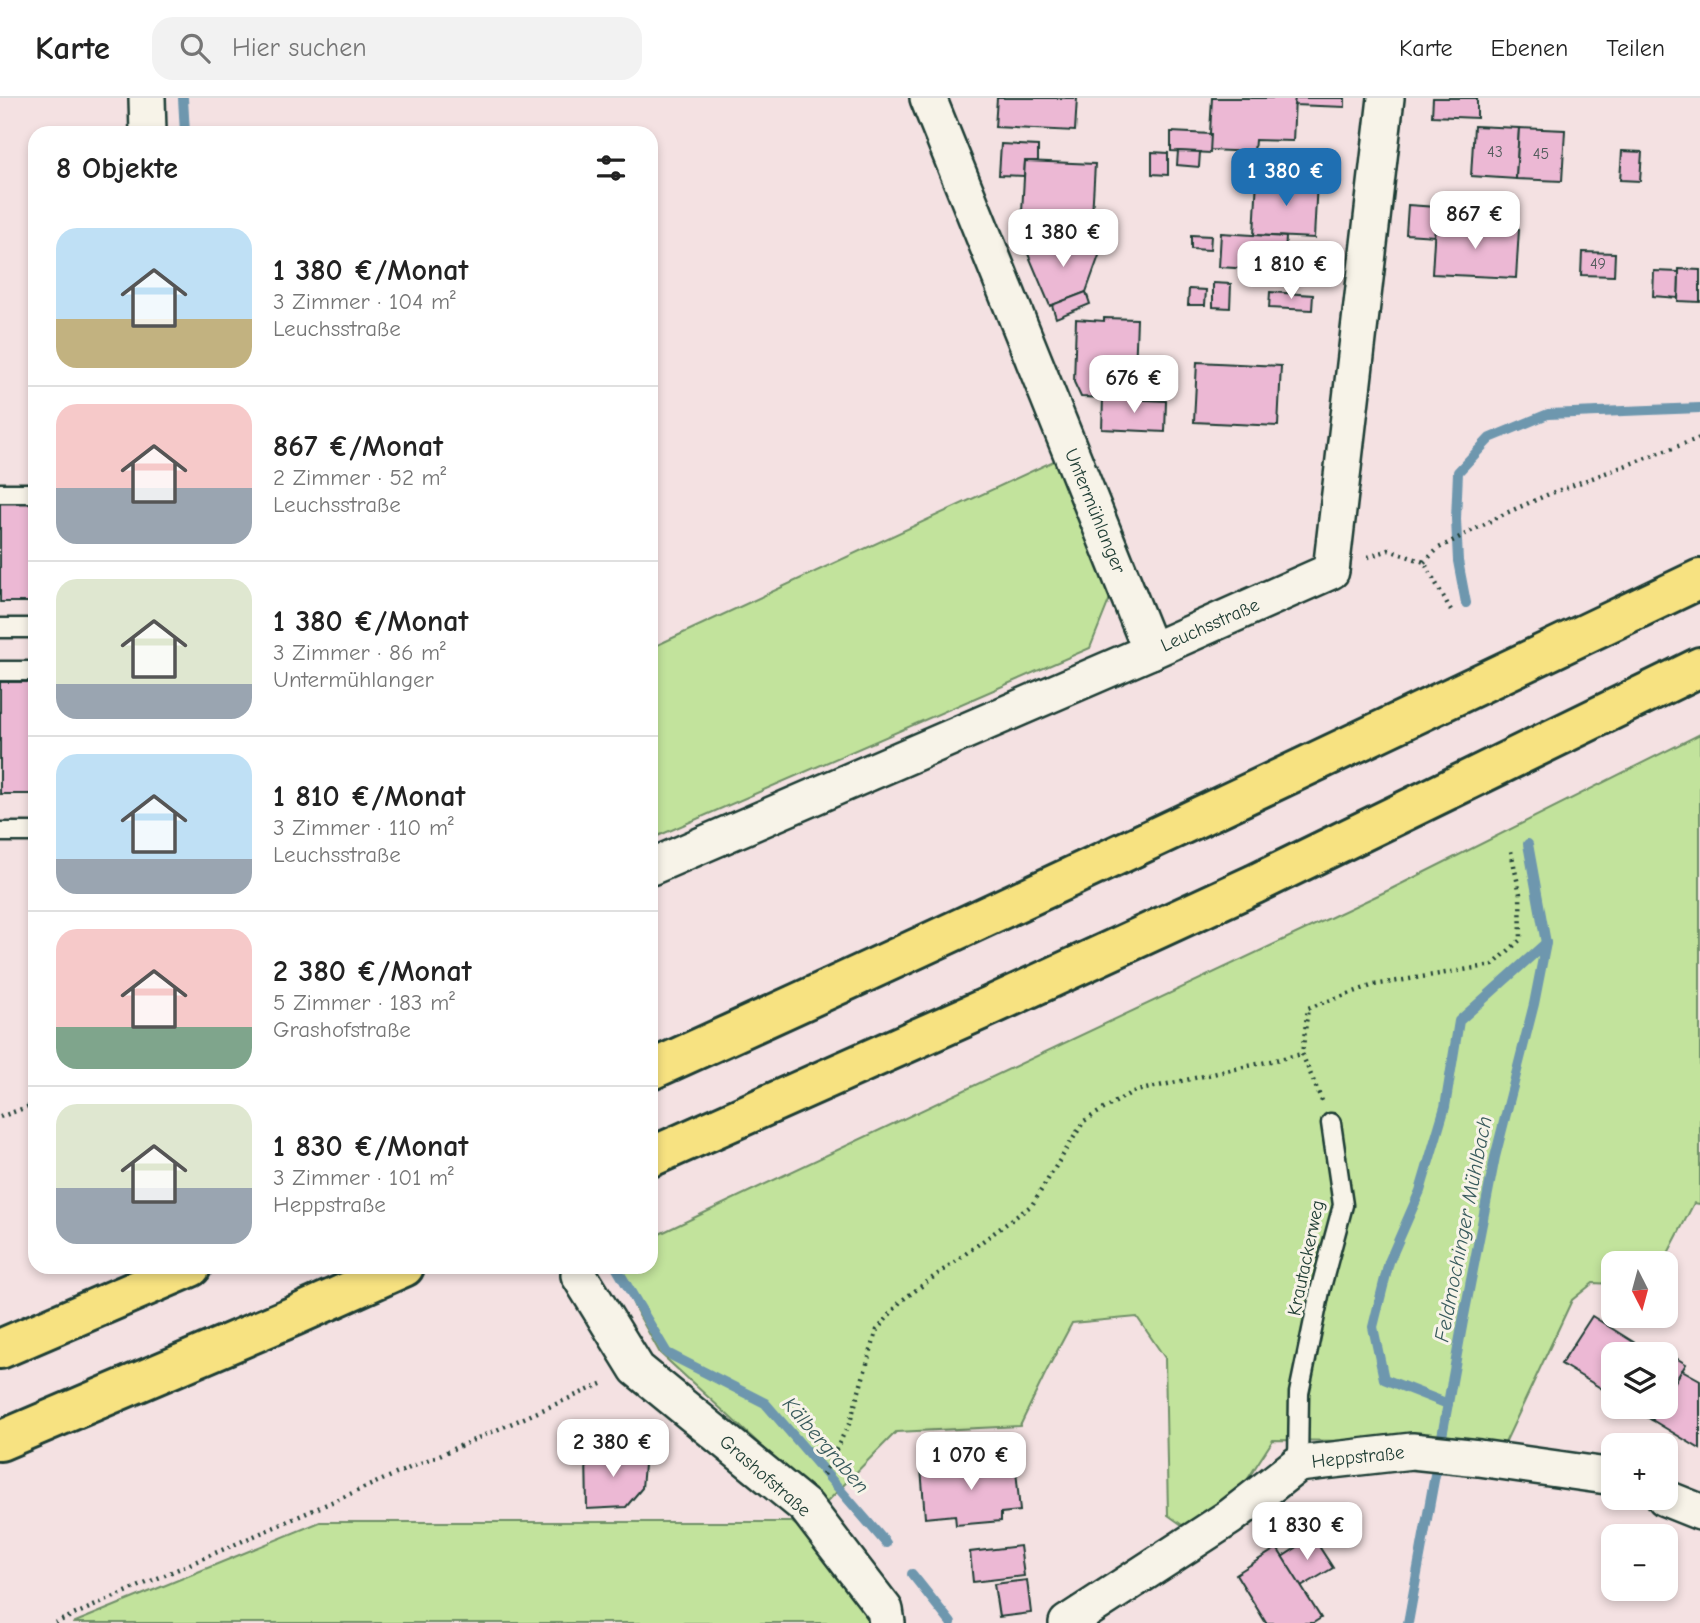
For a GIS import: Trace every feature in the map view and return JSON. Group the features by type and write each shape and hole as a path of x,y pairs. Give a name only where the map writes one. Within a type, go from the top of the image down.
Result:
{"highway":[{"path":"658,1067 1233,801 1700,579"},
{"path":"658,1154 1255,884 1700,667"},
{"path":"0,1349 175,1274"},
{"path":"0,1441 388,1274"}],"street":[{"path":"146,98 148,126"},
{"name":"Untermühlanger","path":"929,98 1151,651"},
{"path":"1331,571 1386,98"},
{"name":"Leuchsstraße","path":"658,864 1331,571"},
{"name":"Grashofstraße","path":"579,1275 637,1368 806,1507 885,1610 887,1623"},
{"name":"Heppstraße","path":"1067,1623 1230,1517 1298,1464 1412,1451 1601,1475"},
{"path":"1678,1503 1700,1512"}],"lane":[{"path":"0,493 28,493"},
{"path":"0,628 28,628"},
{"path":"0,671 28,671"},
{"path":"0,832 28,832"},
{"name":"Krautackerweg","path":"1298,1464 1300,1393 1320,1291 1343,1205 1331,1123"}],"path":[{"path":"1424,562 1439,548 1504,514 1549,494 1700,438"},
{"path":"1331,571 1390,550 1424,562 1452,612"},
{"path":"1331,1123 1303,1054 1307,1008 1374,985 1493,965 1521,939 1520,894 1511,851"},
{"path":"822,1476 850,1422 877,1330 901,1301 1032,1205 1084,1121 1132,1092 1303,1054"},
{"path":"0,1117 28,1107"},
{"path":"55,1623 637,1368"}],"green space":[{"path":"1058,459 1114,588 1090,648 658,836 658,645"},
{"path":"1700,734 1700,1204 1694,1203 1669,1251 1601,1251 1601,1283 1593,1283 1572,1300 1505,1443 1273,1440 1236,1497 1202,1520 1182,1525 1168,1515 1165,1358 1137,1317 1072,1323 1020,1426 896,1432 825,1504 660,1353 620,1274 658,1274 658,1235 1391,889"},
{"path":"320,1522 792,1522 830,1553 866,1605 870,1623 73,1623"}],"building":[{"path":"997,98 1077,98 1075,131 995,127"},
{"path":"1212,98 1295,98 1293,141 1255,140 1254,152 1209,150"},
{"path":"1295,98 1345,98 1345,107 1294,105"},
{"path":"1433,98 1477,98 1477,118 1432,116"},
{"path":"1474,126 1519,128 1516,179 1471,176"},
{"path":"1519,128 1565,130 1562,181 1516,179"},
{"path":"1171,132 1211,134 1210,153 1171,151"},
{"path":"1001,144 1038,146 1038,161 1025,161 1024,176 999,175"},
{"path":"1178,151 1200,152 1199,167 1177,165"},
{"path":"1622,151 1642,152 1640,181 1620,180"},
{"path":"1152,152 1168,153 1168,175 1152,174"},
{"path":"1275,157 1321,159 1320,174 1274,172"},
{"path":"1025,161 1095,164 1092,216 1022,212"},
{"path":"1257,178 1317,181 1314,238 1254,235"},
{"path":"1408,205 1436,207 1435,236 1406,234"},
{"path":"1435,224 1519,229 1516,278 1432,274"},
{"path":"1221,233 1286,237 1284,271 1219,267"},
{"path":"1191,235 1211,236 1210,250 1191,249"},
{"path":"1023,242 1086,246 1101,250 1086,292 1050,306"},
{"path":"1582,252 1615,253 1614,276 1581,275"},
{"path":"1679,269 1700,270 1700,302 1678,301"},
{"path":"1654,271 1679,272 1678,298 1653,296"},
{"path":"1213,283 1231,284 1230,308 1213,307"},
{"path":"1189,289 1206,290 1205,305 1188,305"},
{"path":"1086,292 1090,304 1056,318 1052,305"},
{"path":"1270,292 1313,295 1312,310 1269,308"},
{"path":"1104,318 1137,319 1134,399 1081,397 1074,382 1076,319 1104,321"},
{"path":"1197,362 1281,366 1278,426 1194,422"},
{"path":"1103,398 1166,401 1165,432 1102,429"},
{"path":"0,499 28,499 28,602 0,602"},
{"path":"0,682 28,682 28,794 0,794"},
{"path":"1592,1316 1601,1322 1601,1328 1611,1328 1633,1342 1601,1342 1601,1388 1561,1364"},
{"path":"1678,1359 1686,1364 1678,1377"},
{"path":"1682,1370 1700,1380 1700,1449 1678,1436 1678,1433 1652,1420 1678,1419 1678,1377"},
{"path":"645,1453 642,1488 626,1507 587,1509 586,1454"},
{"path":"1015,1460 1020,1511 1001,1513 1001,1521 956,1525 955,1515 925,1518 921,1468"},
{"path":"1313,1537 1333,1568 1301,1587 1282,1557"},
{"path":"1020,1546 1024,1576 973,1582 970,1552"},
{"path":"1277,1548 1321,1618 1313,1623 1266,1623 1236,1574"},
{"path":"1027,1580 1031,1613 999,1617 994,1584"}],"waterway":[{"name":"Kälbergraben","path":"183,98 185,126"},
{"name":"Feldmochinger Mühlbach","path":"1466,603 1458,561 1458,472 1490,438 1548,414 1700,408"},
{"name":"Feldmochinger Mühlbach","path":"1408,1623 1495,1157 1534,1004 1546,943 1528,844"},
{"path":"1448,1404 1384,1379 1373,1327 1389,1262 1420,1191 1445,1107 1459,1021 1546,943"},
{"name":"Kälbergraben","path":"620,1274 667,1353 765,1403 886,1543"},
{"name":"Kälbergraben","path":"912,1574 951,1623"}]}
